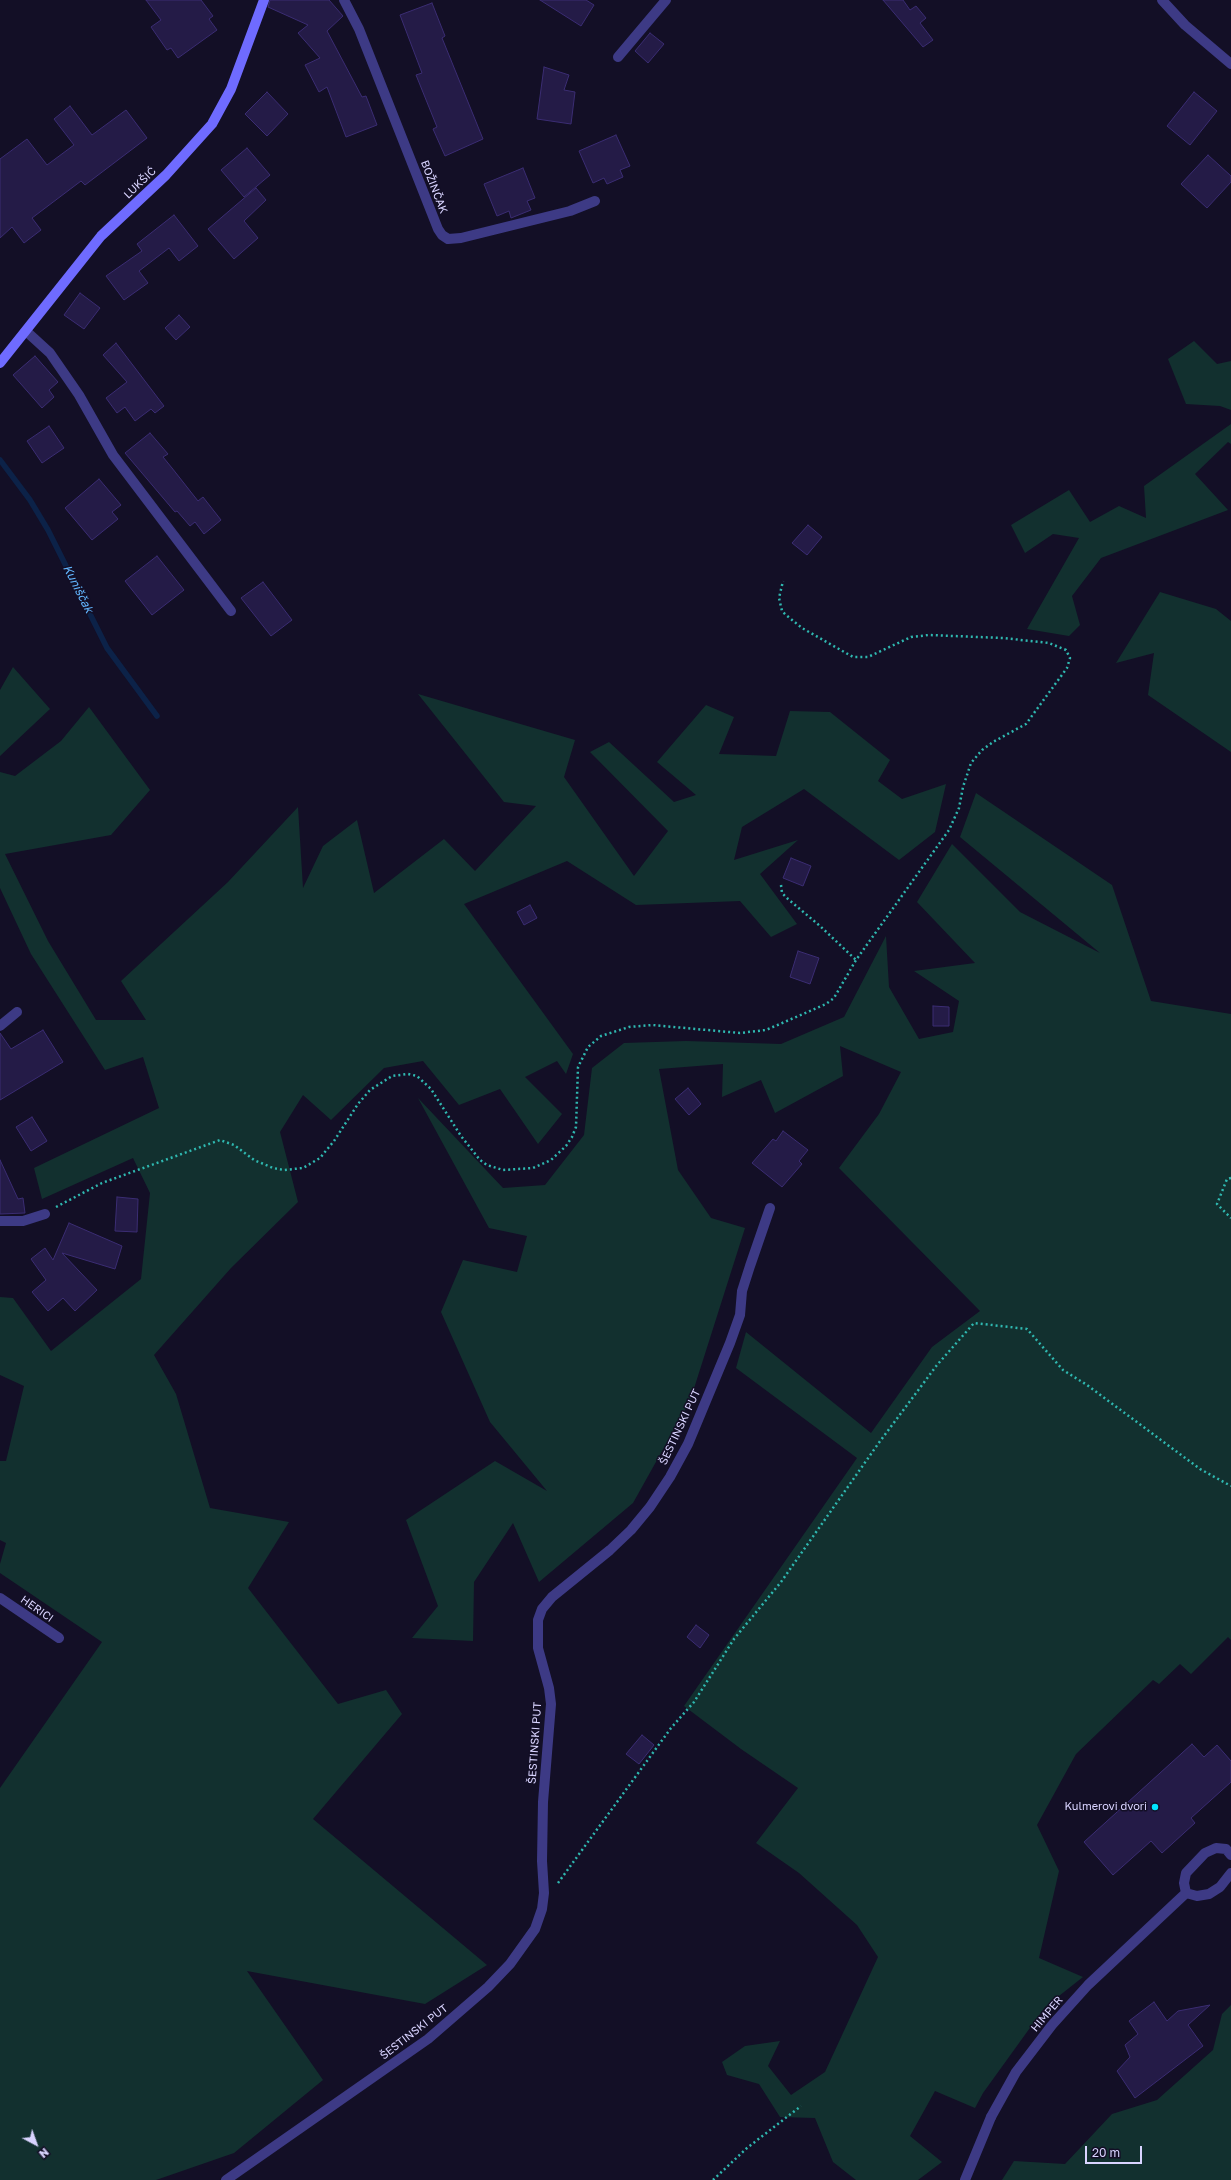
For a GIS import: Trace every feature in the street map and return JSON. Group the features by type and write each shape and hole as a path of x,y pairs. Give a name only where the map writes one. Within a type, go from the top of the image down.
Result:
{"main road":[{"name":"LUKŠIĆ","path":"1,360 26,332 102,236 166,175 212,124 232,90 264,0"}],"street":[{"name":"BOŽINČAK","path":"344,0 356,22 438,229 442,235 448,238 461,238 570,211 595,201"},
{"path":"618,57 666,0"},
{"path":"1162,0 1191,31 1231,64"},
{"path":"26,332 50,353 79,395 113,456 231,611"},
{"path":"0,1026 17,1012"},
{"name":"ŠESTINSKI PUT","path":"226,2180 428,2039 488,1987 510,1964 535,1929 542,1909 544,1893 542,1861 543,1802 551,1704 549,1688 538,1648 538,1620 542,1609 552,1597 610,1550 631,1530 650,1507 670,1477 688,1444 730,1343 740,1316 742,1291 770,1208"},
{"path":"0,1221 24,1221 45,1214"},
{"name":"HERICI","path":"0,1598 59,1638"},
{"path":"1231,1855 1226,1849 1216,1848 1205,1852 1186,1872 1184,1883 1186,1893 1197,1896 1209,1894 1220,1886 1231,1873"},
{"name":"HIMPER","path":"965,2180 990,2117 1016,2072 1052,2025 1088,1985 1186,1893"}],"path":[{"path":"45,1214 76,1195 102,1183 220,1140 234,1145 254,1160 273,1168 284,1170 303,1168 320,1158 334,1141 358,1104 370,1090 392,1076 408,1074 423,1080 431,1089 461,1136 480,1160 488,1165 503,1170 533,1168 551,1160 566,1146 572,1137 576,1127 578,1067 588,1047 601,1036 629,1026 652,1025 740,1033 766,1030 826,1004 840,989 856,960 949,830 959,808 963,787 971,763 982,750 993,742 1026,724 1067,668 1070,658 1066,650 1050,643 1003,638 929,635 911,637 868,657 853,657 802,628 782,611 779,598 783,581"},
{"path":"780,885 782,893 788,899 825,930 856,960"},
{"path":"1231,1178 1228,1179 1217,1204 1231,1218"},
{"path":"544,1893 554,1889 671,1728 694,1702 734,1639 781,1582 878,1444 937,1365 974,1323 1027,1329 1062,1370 1087,1385 1200,1469 1231,1486"},
{"path":"713,2180 747,2148 801,2106"}],"green space":[{"path":"1194,341 1217,364 1231,361 1231,410 1220,406 1186,404 1168,359"},
{"path":"1231,424 1231,444 1228,442 1195,474 1228,510 1101,558 1072,596 1080,625 1069,636 1027,629 1079,538 1053,534 1025,553 1011,525 1069,490 1090,522 1119,506 1146,518 1144,486"},
{"path":"1160,592 1216,609 1231,621 1231,752 1148,695 1154,653 1116,663"},
{"path":"13,667 50,709 0,756 0,690"},
{"path":"418,694 575,740 564,777 634,876 668,831 590,752 609,742 674,802 696,795 657,762 706,705 734,717 719,754 776,756 790,711 830,712 890,760 878,781 902,799 946,784 935,832 899,860 804,789 742,827 734,860 798,840 760,874 797,924 771,937 740,901 636,905 567,861 464,904 573,1054 566,1074 557,1061 525,1077 562,1114 538,1144 500,1089 459,1105 423,1061 384,1068 331,1120 303,1095 280,1132 298,1202 231,1268 154,1355 176,1394 210,1508 289,1522 248,1588 338,1704 386,1690 402,1714 313,1819 487,1965 425,2004 247,1971 323,2080 234,2153 156,2180 0,2180 0,1788 102,1642 0,1573 0,1564 6,1543 0,1540 0,1461 6,1461 24,1386 0,1375 0,1297 13,1298 51,1351 141,1279 150,1193 133,1158 42,1199 34,1168 159,1108 143,1057 105,1070 31,954 0,888 0,772 15,776 61,741 89,707 150,790 111,835 5,854 48,941 96,1020 146,1020 121,981 228,882 298,807 303,888 323,846 357,820 374,893 444,839 475,871 536,806 504,802"},
{"path":"976,793 1112,885 1151,1001 1231,1014 1231,1640 1228,1637 1191,1674 1180,1664 1159,1684 1153,1680 1076,1754 1037,1825 1059,1871 1039,1958 1083,1977 1045,2007 983,2093 975,2108 935,2091 910,2136 942,2162 918,2180 856,2180 833,2162 815,2118 780,2117 759,2084 727,2075 722,2062 745,2046 780,2041 768,2066 791,2095 825,2072 878,1957 857,1925 799,1873 756,1843 798,1788 741,1749 684,1706 857,1458 736,1368 746,1332 871,1433 932,1347 980,1311 839,1168 879,1114 901,1072 840,1046 843,1076 775,1113 761,1080 722,1097 723,1064 659,1069 678,1170 711,1218 745,1228 690,1401 633,1503 539,1582 513,1523 474,1582 473,1641 412,1638 438,1606 406,1520 495,1461 547,1491 490,1422 441,1312 463,1260 517,1272 527,1236 489,1228 418,1098 503,1188 545,1185 584,1135 592,1068 624,1043 686,1041 781,1044 844,1017 886,936 889,987 919,1039 953,1032 959,1001 914,971 975,963 917,902 952,844 1020,912 1100,953 960,837"},
{"path":"1231,2005 1231,2180 1002,2180 1014,2161 1065,2164 1112,2114 1157,2100 1213,2050 1222,2014"}],"building":[{"path":"146,0 201,0 213,16 209,19 217,30 178,58 171,48 167,50 151,27 161,20"},
{"path":"270,0 329,0 343,16 327,31 362,97 366,96 377,125 346,137 327,87 319,92 305,65 320,58 298,33 308,25 268,7"},
{"path":"540,0 586,0 594,5 581,26"},
{"path":"883,0 903,0 910,10 916,6 926,18 920,23 933,40 923,47"},
{"path":"432,3 445,36 442,38 483,139 445,156 433,129 437,127 416,75 422,73 400,15"},
{"path":"650,33 664,44 648,63 635,51"},
{"path":"544,67 569,75 564,90 575,92 571,124 537,119"},
{"path":"267,92 288,114 267,136 245,114"},
{"path":"1194,92 1217,111 1190,145 1167,126"},
{"path":"70,106 92,135 126,110 147,138 85,185 81,181 32,218 41,230 24,243 12,227 0,238 0,159 27,139 47,165 74,145 54,119"},
{"path":"616,135 630,166 620,170 623,177 607,184 604,178 593,183 579,151"},
{"path":"247,148 270,175 244,197 221,170"},
{"path":"1208,155 1231,176 1231,182 1207,208 1181,184"},
{"path":"523,168 535,198 527,201 531,210 511,218 509,211 497,216 484,184"},
{"path":"256,188 266,200 244,221 258,238 234,259 208,229"},
{"path":"174,215 198,246 179,261 169,248 139,271 148,283 124,300 106,276 142,251 137,244"},
{"path":"80,293 100,308 84,329 64,315"},
{"path":"179,315 190,327 176,340 165,328"},
{"path":"116,343 164,406 155,413 151,409 135,421 125,407 117,413 106,398 127,382 103,355"},
{"path":"35,356 58,382 49,390 54,397 42,408 13,375"},
{"path":"49,426 64,448 42,463 27,441"},
{"path":"150,433 168,454 163,457 198,501 203,497 221,520 204,534 195,522 190,526 177,511 175,512 125,453"},
{"path":"99,479 121,505 112,512 118,519 92,540 65,508"},
{"path":"808,525 822,537 807,555 792,543"},
{"path":"157,556 184,590 152,615 125,581"},
{"path":"263,582 292,620 271,636 241,598"},
{"path":"791,858 811,866 803,886 783,878"},
{"path":"530,905 537,918 524,925 517,912"},
{"path":"798,951 819,958 810,984 790,977"},
{"path":"933,1006 949,1007 949,1026 933,1026"},
{"path":"43,1030 63,1062 0,1100 0,1033 11,1049"},
{"path":"688,1088 701,1104 689,1115 675,1099"},
{"path":"32,1117 47,1141 31,1151 16,1127"},
{"path":"783,1131 808,1150 799,1161 802,1164 782,1187 752,1163 773,1139 776,1141"},
{"path":"0,1160 18,1199 23,1198 25,1213 0,1214"},
{"path":"117,1197 138,1199 137,1232 115,1231"},
{"path":"69,1223 122,1246 115,1269 62,1253 97,1290 75,1311 63,1298 48,1311 32,1292 46,1280 31,1259 45,1248 53,1260"},
{"path":"696,1625 709,1635 700,1648 687,1637"},
{"path":"642,1735 654,1745 639,1764 626,1754"},
{"name":"Kulmerovi dvori","path":"1192,1744 1204,1757 1217,1745 1231,1761 1231,1782 1191,1818 1195,1823 1162,1853 1151,1841 1113,1875 1084,1842"},
{"path":"1154,2002 1167,2021 1178,2011 1210,2005 1188,2025 1203,2046 1135,2098 1117,2071 1130,2057 1125,2045 1138,2034 1129,2021"}],"waterway":[{"name":"Kuniščak","path":"0,460 30,500 48,530 107,648 157,716"}],"place":[{"name":"Kulmerovi dvori","path":"1155,1807"}]}
